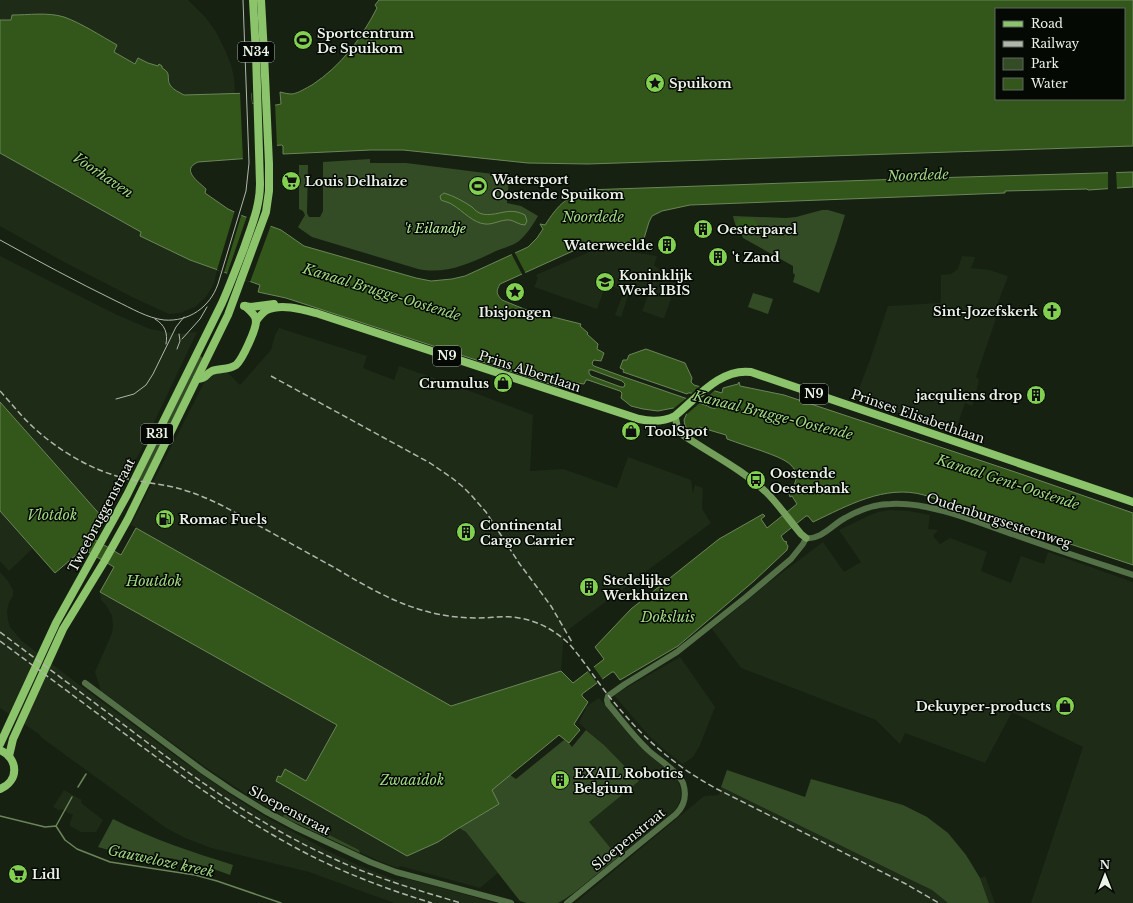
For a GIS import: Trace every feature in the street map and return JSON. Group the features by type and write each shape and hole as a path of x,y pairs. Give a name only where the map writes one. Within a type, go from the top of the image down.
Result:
{"main road":[{"name":"Tweebruggenstraat","path":"0,744 56,623 127,495 222,303 258,208 260,191 258,104 253,0"},
{"name":"Tweebruggenstraat","path":"9,756 13,739 63,629 115,544 233,304 263,222 269,191 261,0"},
{"name":"Prins Albertlaan","path":"222,303 251,307 281,304 287,307 319,314 639,419 654,422 677,414 700,395"},
{"path":"197,379 204,379 211,372 217,369 225,369 236,364 254,333 256,321 253,314 245,306"},
{"name":"Prins Albertlaan","path":"256,321 268,309 287,307"},
{"path":"207,332 209,339 207,344 207,358 212,364 225,369"},
{"name":"Prinses Elisabethlaan","path":"700,395 718,379 741,372 751,372 1133,502"},
{"path":"677,414 678,430 683,435 763,489 806,538"},
{"path":"0,750 9,756"},
{"name":"R31","path":"0,789 6,787 14,776 13,762 9,756"}],"street":[{"name":"Oudenburgsesteenweg","path":"806,538 815,538 844,519 872,506 881,504 922,506 970,520 1133,575"},
{"name":"Sloepenstraat","path":"567,903 676,814 684,803 684,790 680,779 632,733 607,702 607,698 610,694 625,684 677,652 741,602 791,558 806,538"},
{"name":"Sloepenstraat","path":"85,683 203,772 284,822 370,862 396,872 512,903"}],"shaded area":[{"path":"0,0 188,0 206,18 216,32 225,50 234,77 235,94 184,95 170,85 169,78 165,70 159,64 158,66 148,63 136,64 114,52 116,46 48,14 12,15 12,20 0,20"},
{"path":"0,153 142,232 140,236 190,260 217,270 214,283 205,298 195,307 180,313 169,314 64,262 0,226"},
{"path":"738,219 754,219 758,225 768,229 768,233 741,233 735,224"},
{"name":"Koninklijk Werk IBIS","path":"615,249 657,256 654,265 676,285 664,318 642,311 648,296 630,290 621,317 615,315 624,291 612,286 610,289 605,287 597,309 534,287 538,278 536,275 589,252"},
{"path":"0,256 117,315 150,329 177,334 197,332 140,452 103,518 0,402"},
{"path":"962,256 975,257 971,268 989,270 1008,276 997,305 1000,307 976,377 979,380 974,401 972,406 965,403 955,432 855,399 888,306 941,303 941,275 951,274 958,269"},
{"path":"279,328 367,356 363,368 394,380 399,366 533,415 530,471 563,469 617,488 628,457 691,480 693,493 695,485 703,488 702,509 711,523 564,633 561,671 451,706 131,525 206,379 212,373 227,372 240,385 271,350 275,335"},
{"path":"890,510 909,511 930,515 928,529 938,530 933,536 940,544 950,538 987,552 981,571 1011,583 1021,556 1044,564 1048,552 1133,582 1133,903 1031,903 1083,747 1012,712 985,763 905,733 900,744 876,720 741,668 712,629 767,584 823,542 844,572 861,562 839,530 870,515"},
{"path":"0,511 33,548 9,571 0,561"},
{"path":"0,572 8,581 13,590 13,596 9,602 7,611 10,627 22,641 174,755 231,795 264,816 330,852 360,866 396,880 408,879 496,903 394,903 309,872 211,848 185,838 166,828 42,738 39,734 0,708"},
{"path":"100,592 337,725 306,781 289,788 438,842 459,828 466,832 498,873 480,888 400,866 398,868 299,825 269,809 208,769 101,691 95,672 112,633 113,626 112,616 106,605 101,600"},
{"path":"680,657 715,707 700,745 693,757 683,764 649,736 614,695"},
{"path":"599,698 647,752 672,773 677,779 681,795 675,810 618,857 588,822 604,745 579,723 587,706"},
{"path":"721,787 932,890 948,903 575,903 704,796 719,795"},
{"path":"64,790 82,800 81,803 103,820 96,832 81,832 70,826 73,815 53,807"},
{"path":"985,876 995,903 989,903 980,878"}],"green space":[{"name":"'t Eilandje","path":"370,159 370,163 406,163 509,176 507,203 521,206 538,216 527,233 516,243 468,264 438,270 418,269 312,237 298,227 305,215 303,211 299,209 299,165 308,165 307,213 309,217 320,217 323,211 323,162"},
{"path":"828,210 845,215 819,293 793,282 795,275 793,273 793,266 743,238 741,233 768,233 764,227 739,219 735,224 733,216 786,218"},
{"path":"753,293 773,299 768,314 748,307"},
{"path":"199,355 204,359 144,481 138,480"},
{"path":"586,730 604,745 639,781 589,822 618,857 575,892 558,903 527,903 520,901 466,832 459,828 499,804 491,790 510,775 516,779 564,740 572,747"},
{"path":"727,770 805,797 811,779 903,805 927,817 948,833 966,855 980,878 989,903 948,903 932,890 721,787"},
{"path":"285,813 359,850 360,853 283,817"},
{"path":"113,819 157,839 233,865 230,875 202,865 164,857 119,852 98,847"}],"water":[{"path":"379,0 1133,0 1133,146 588,164 528,163 403,150 283,154 282,145 253,147 252,158 198,162 193,165 191,172 206,189 205,193 228,209 281,230 304,246 431,281 465,276 528,247 543,229 540,224 545,225 553,213 562,204 572,196 586,190 1133,172 1133,187 690,205 662,211 652,216 642,245 620,242 600,243 584,246 500,284 497,292 502,300 529,311 581,324 580,326 598,344 597,349 604,353 601,361 593,361 592,364 594,366 711,408 716,408 718,403 623,372 624,370 620,368 623,360 627,360 629,355 646,349 685,363 692,378 691,382 694,385 722,393 723,388 738,384 739,382 740,386 784,395 1133,513 1133,565 924,495 909,492 881,494 839,509 813,522 808,516 806,516 781,536 784,541 787,542 787,550 754,581 678,646 620,680 614,672 612,672 582,694 588,702 574,724 580,730 569,743 559,735 492,790 499,804 438,842 407,856 276,781 278,776 281,777 285,769 306,781 337,725 100,592 114,567 83,549 55,573 0,511 0,402 103,518 92,538 121,555 136,528 451,706 561,671 573,683 604,659 595,647 631,609 719,539 763,514 765,516 761,519 767,528 797,504 789,494 796,477 795,470 791,465 778,457 727,439 726,435 699,427 694,432 691,431 685,426 684,420 687,413 673,408 658,411 631,406 621,398 622,393 620,391 588,380 586,380 584,384 561,381 559,387 286,298 258,292 260,285 190,260 140,236 141,232 0,153 0,20 11,20 12,15 58,15 77,23 117,45 114,52 135,64 138,58 148,63 158,66 159,64 162,66 168,74 171,87 184,95 251,93 252,104 276,105 281,104 280,92 288,94 297,93 312,85 332,69 357,41 377,8 375,5","holes":["589,370 622,381 625,384 624,387 591,376"]},
{"path":"444,193 462,201 481,214 488,215 513,211 525,215 527,221 525,225 510,220 504,220 491,224 481,223 472,219 452,204 441,200 440,196"}],"pier":[{"path":"251,91 252,104 275,103 277,147 254,148 254,159 243,161 240,92"},
{"path":"1108,170 1116,170 1117,190 1108,191"},
{"path":"235,210 242,213 224,273 217,270"},
{"path":"247,216 271,225 250,282 227,274"},
{"path":"514,251 526,274 523,276 511,253"},
{"path":"701,385 715,390 704,400 690,395"},
{"path":"688,397 702,401 687,414 673,409"},
{"path":"593,666 603,680 598,684 587,670"}],"waterway":[{"path":"78,787 86,774"},
{"path":"56,826 72,797"},
{"name":"Gauweloze kreek","path":"0,816 45,827 56,826 65,840 77,849 110,862 195,875 281,903"}],"tram line":[{"path":"0,240 43,264 133,310 151,317 164,320 173,320 190,316 204,306 210,300 218,284 246,191 249,163 243,0"},
{"path":"182,339 200,319 207,307"},
{"path":"116,399 134,394 146,385 176,327 184,317"},
{"path":"155,319 165,330 167,336 166,344"},
{"path":"177,349 180,341 179,334"}],"railway":[{"path":"271,376 430,463 462,486 486,512 519,563 551,606 572,642"},
{"path":"0,391 33,427 63,451 96,469 132,480 175,488 210,500 251,521 368,587 401,603 425,611 458,617 521,618 552,630 571,646 612,700 640,731 676,763 717,789 906,884 939,903"},
{"path":"0,632 182,768 230,801 279,831 330,857 362,871 461,903"},
{"path":"0,641 170,767 254,824 298,849 347,873 432,903"}],"place":[{"name":"Sportcentrum De Spuikom","path":"303,40"},
{"name":"Spuikom","path":"655,83"},
{"name":"Louis Delhaize","path":"291,181"},
{"name":"Watersport Oostende Spuikom","path":"478,186"},
{"name":"Oesterparel","path":"703,229"},
{"name":"Waterweelde","path":"667,245"},
{"name":"'t Zand","path":"718,257"},
{"name":"Koninklijk Werk IBIS","path":"605,282"},
{"name":"Ibisjongen","path":"515,292"},
{"name":"Sint-Jozefskerk","path":"1052,311"},
{"name":"Crumulus","path":"503,383"},
{"name":"jacquliens drop","path":"1036,395"},
{"name":"ToolSpot","path":"631,431"},
{"name":"Oostende Oesterbank","path":"756,480"},
{"name":"Romac Fuels","path":"165,519"},
{"name":"Continental Cargo Carrier","path":"466,532"},
{"name":"Stedelijke Werkhuizen","path":"589,587"},
{"name":"Dekuyper-products","path":"1065,706"},
{"name":"EXAIL Robotics Belgium","path":"560,780"},
{"name":"Lidl","path":"18,874"}],"water label":[{"name":"Voorhaven","path":"103,175"},
{"name":"Noordede","path":"918,175"},
{"name":"Noordede","path":"593,217"},
{"name":"Kanaal Brugge-Oostende","path":"382,292"},
{"name":"Kanaal Brugge-Oostende","path":"773,415"},
{"name":"Kanaal Gent-Oostende","path":"1008,482"},
{"name":"Vlotdok","path":"52,515"},
{"name":"Houtdok","path":"154,581"},
{"name":"Doksluis","path":"668,617"},
{"name":"Zwaaidok","path":"412,780"}]}
